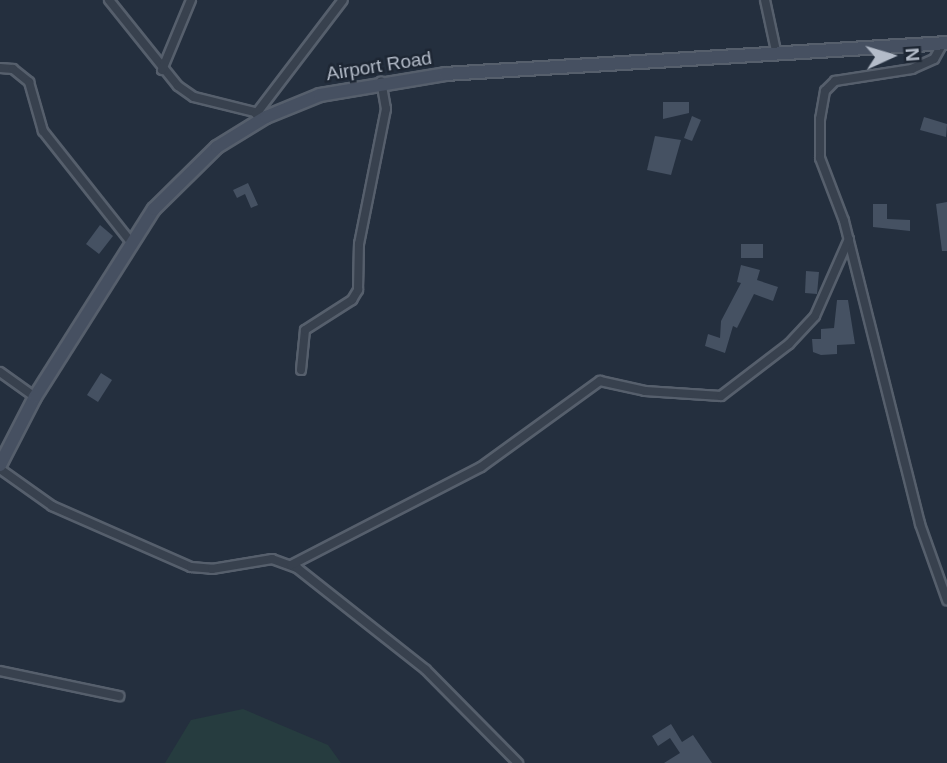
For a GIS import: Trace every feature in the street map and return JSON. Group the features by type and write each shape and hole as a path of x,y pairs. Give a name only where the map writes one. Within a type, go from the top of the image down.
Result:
{"main road":[{"name":"Airport Road","path":"0,467 35,397 131,242 180,182 239,132 320,95 381,81 776,51 945,43"}],"street":[{"path":"109,0 162,70 194,97 258,113"},
{"path":"162,70 191,0"},
{"path":"239,132 258,113 343,0"},
{"path":"765,0 776,51"},
{"path":"945,43 934,59 912,69 846,77 825,91 820,158 849,239 920,523 947,600"},
{"path":"0,68 13,69 30,82 43,131 131,242"},
{"path":"301,370 304,330 352,300 358,290 359,244 386,109 381,81"},
{"path":"291,565 481,467 600,381 645,391 721,396 789,344 815,316 849,239"},
{"path":"0,372 35,397"},
{"path":"0,467 52,506 191,566 212,569 272,559 291,565 426,670 519,763"},
{"path":"0,671 119,696"}],"green space":[{"path":"243,709 328,745 341,763 165,763 191,720"}],"building":[{"path":"663,102 689,102 689,113 663,119"},
{"path":"692,116 701,120 692,141 684,138"},
{"path":"924,117 947,124 946,137 920,130"},
{"path":"655,136 681,140 671,175 647,170"},
{"path":"248,183 258,205 251,208 245,194 237,198 233,190"},
{"path":"947,202 947,251 942,251 936,204"},
{"path":"873,204 887,204 887,219 910,220 910,231 873,227"},
{"path":"100,225 113,236 99,254 86,244"},
{"path":"741,244 763,244 763,258 741,258"},
{"path":"741,265 760,270 757,280 778,287 773,301 754,294 737,328 733,326 725,353 705,346 708,334 720,338 721,321 741,283 737,282"},
{"path":"806,271 819,272 817,294 805,293"},
{"path":"837,300 848,300 855,344 837,345 837,354 821,355 813,352 812,339 821,339 821,329 834,328"},
{"path":"101,373 112,380 98,402 87,395"},
{"path":"671,724 682,742 693,735 712,763 664,763 680,753 670,738 658,746 652,736"}]}
